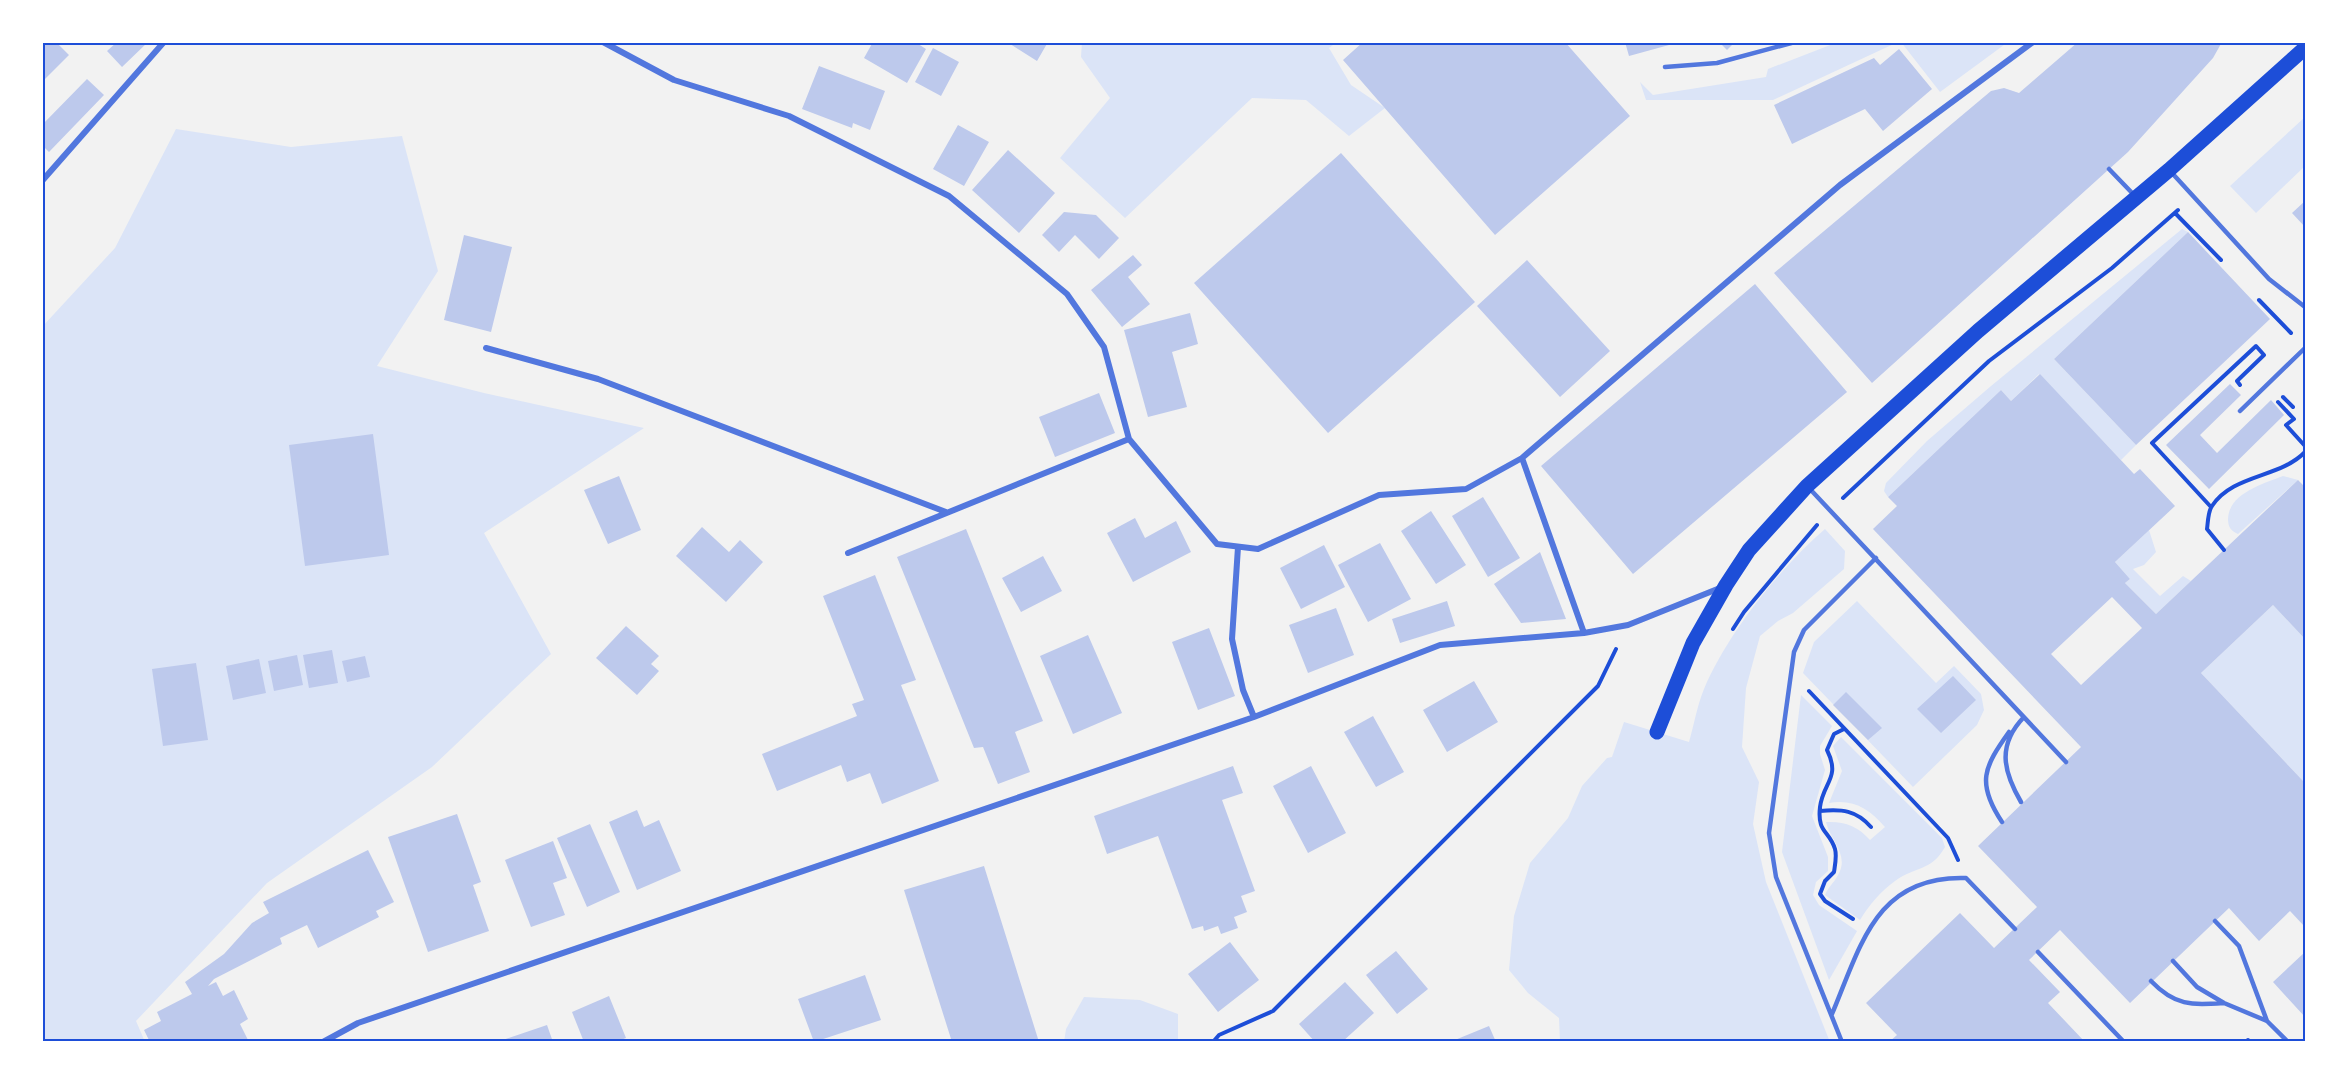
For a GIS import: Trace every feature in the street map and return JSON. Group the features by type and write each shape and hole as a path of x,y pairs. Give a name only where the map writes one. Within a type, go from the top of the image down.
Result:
{"main road":[{"path":"1657,732 1693,643 1726,585 1749,550 1808,486 1978,331 2169,170 2305,48"}],"street":[{"path":"42,181 164,42"},
{"path":"603,42 674,80 789,116 950,196 1067,294 1104,347 1129,439 1217,544 1258,549 1379,495 1466,489 1522,458 1840,185 2033,42"},
{"path":"486,348 598,379 946,512"},
{"path":"848,553 1129,439"},
{"path":"1522,458 1584,633"},
{"path":"1238,547 1232,639 1243,690 1254,717"},
{"path":"323,1042 358,1023 1254,717 1440,645 1584,633 1628,625 1726,585"}],"lane":[{"path":"1665,67 1717,63 1795,42"},
{"path":"2109,168 2136,198"},
{"path":"2169,170 2269,279 2305,307"},
{"path":"2240,411 2305,348"},
{"path":"1808,486 2066,762"},
{"path":"1842,1042 1776,877 1770,833 1794,652 1804,630 1876,558"},
{"path":"2002,822 1992,807 1985,775 1990,759 2009,732 2024,717"},
{"path":"2009,732 2006,761 2009,782 2021,802"},
{"path":"1832,1014 1869,929 1878,914 1899,894 1926,882 1946,877 1966,878 2015,929"},
{"path":"2216,921 2239,946 2267,1021"},
{"path":"2038,952 2124,1042"},
{"path":"2173,961 2197,987 2224,1003 2267,1021 2288,1042"},
{"path":"2151,981 2166,996 2190,1005 2224,1003"}],"path":[{"path":"1731,632 1744,612 1830,511 1989,361 2112,268 2194,198"},
{"path":"2175,213 2223,262"},
{"path":"2254,295 2294,336 2286,343"},
{"path":"2211,507 2152,443 2256,346 2264,355 2237,381 2242,387 2250,380"},
{"path":"2293,407 2281,394 2276,399 2294,419 2286,425 2305,446"},
{"path":"2224,550 2207,529 2211,507 2234,486 2304,456"},
{"path":"1213,1042 1219,1035 1273,1011 1598,686 1618,645"},
{"path":"1792,674 1948,838 1966,878"},
{"path":"1844,729 1834,734 1827,750 1833,761 1834,773 1823,795 1819,825 1835,848 1836,860 1834,872 1825,881 1820,894 1837,909 1869,929"},
{"path":"1820,811 1850,811 1861,816 1871,827"}],"shaded area":[{"path":"1082,42 1337,42 1329,48 1351,85 1385,108 1349,136 1306,100 1252,98 1125,218 1060,158 1110,98 1081,57"},
{"path":"1838,42 1898,42 1773,100 1646,100 1640,82 1653,95 1766,77 1768,69"},
{"path":"1901,42 2008,42 1940,92"},
{"path":"2305,117 2305,166 2256,213 2230,186"},
{"path":"176,129 291,147 402,136 438,271 377,366 484,393 644,428 484,533 551,654 432,767 267,883 136,1021 145,1042 42,1042 42,327 115,248"},
{"path":"2182,229 2188,232 2054,359 2136,445 2121,460 2039,374 2011,401 2001,390 1888,497 1884,491 1886,483 1927,441"},
{"path":"2283,476 2298,480 2238,534 2232,530 2228,519 2234,502 2257,486"},
{"path":"1825,529 1845,551 1844,569 1793,613 1778,621 1760,636 1746,688 1742,747 1759,782 1753,824 1766,882 1830,1042 1560,1042 1559,1018 1528,993 1509,970 1514,916 1530,863 1568,818 1582,786 1607,758 1612,757 1624,722 1689,742 1704,689 1741,624 1773,582"},
{"path":"2149,530 2156,552 2144,565 2133,569 2160,596 2183,576 2191,581 2156,614 2125,583 2130,579 2115,562"},
{"path":"1857,601 1936,683 1954,666 1981,694 1984,710 1977,725 1913,787 1803,673 1814,642"},
{"path":"2273,605 2305,639 2305,783 2201,673"},
{"path":"1801,695 1832,726 1820,746 1825,770 1812,816 1828,857 1828,871 1816,882 1813,895 1819,905 1857,931 1829,980 1782,852"},
{"path":"1841,737 1942,838 1945,847 1934,861 1902,876 1890,885 1867,909 1860,920 1825,895 1838,875 1842,861 1826,822 1850,825 1870,840 1885,827 1867,810 1853,804 1829,803 1842,771 1833,746"},
{"path":"1084,997 1140,1000 1178,1014 1178,1042 1064,1042 1066,1029"}],"building":[{"path":"42,42 56,42 69,55 44,80"},
{"path":"117,42 148,42 122,67 107,51"},
{"path":"873,42 915,42 926,49 907,83 864,58"},
{"path":"1007,42 1048,42 1037,61"},
{"path":"1363,42 1565,42 1630,116 1495,235 1343,60"},
{"path":"1625,42 1668,42 1669,45 1629,56"},
{"path":"1719,42 1735,42 1727,50"},
{"path":"2078,42 2222,42 2213,58 2128,152 1872,383 1774,273 1991,91 2004,88 2019,93"},
{"path":"933,48 959,62 941,96 915,82"},
{"path":"1899,49 1932,89 1883,131 1865,109 1792,144 1774,105 1874,58 1880,65"},
{"path":"819,66 885,91 870,130 853,123 852,128 802,109"},
{"path":"87,79 104,95 49,152 42,145 42,125"},
{"path":"958,125 989,142 964,186 933,169"},
{"path":"1008,150 1055,193 1019,233 972,190"},
{"path":"1341,153 1475,302 1328,433 1194,283"},
{"path":"2305,201 2305,227 2292,213"},
{"path":"1064,212 1096,215 1119,238 1099,259 1075,235 1059,252 1042,235"},
{"path":"2188,232 2270,319 2136,445 2054,359"},
{"path":"464,235 512,247 491,332 444,320"},
{"path":"1133,255 1142,265 1128,277 1150,304 1122,327 1091,290"},
{"path":"1527,260 1610,351 1560,397 1477,306"},
{"path":"1755,284 1847,392 1633,574 1541,466"},
{"path":"1190,313 1198,344 1172,352 1187,407 1148,417 1124,330"},
{"path":"2040,374 2134,474 2140,469 2175,506 2115,562 2130,579 2125,583 2156,614 2298,480 2305,487 2305,639 2273,605 2201,673 2305,783 2305,927 2290,911 2259,941 2229,908 2130,1003 2060,930 2029,960 2060,992 2048,1003 2085,1042 1889,1042 1897,1035 1866,1003 1960,913 1994,948 2037,907 1978,846 2081,747 1873,529 1897,506 1888,497 2001,390 2011,401","holes":["2112,597 2142,628 2081,685 2051,654"]},
{"path":"2230,384 2241,395 2200,435 2217,453 2271,400 2284,415 2209,489 2166,445"},
{"path":"1099,393 1115,433 1055,457 1039,417"},
{"path":"373,434 389,555 305,566 289,445"},
{"path":"619,476 641,530 608,544 584,490"},
{"path":"1483,497 1520,558 1488,577 1452,516"},
{"path":"1431,511 1466,565 1436,584 1401,531"},
{"path":"1135,518 1145,538 1176,521 1191,552 1133,582 1107,533"},
{"path":"702,527 729,552 740,540 763,562 726,602 676,556"},
{"path":"966,529 1043,721 1015,732 1030,772 998,784 983,747 974,748 897,557"},
{"path":"1380,543 1411,599 1368,622 1338,565"},
{"path":"1324,545 1345,587 1301,609 1280,568"},
{"path":"1540,552 1566,619 1521,623 1494,584"},
{"path":"1043,556 1062,591 1021,612 1002,578"},
{"path":"875,575 916,680 901,685 939,781 882,804 870,773 847,782 841,765 777,791 762,754 857,716 852,704 864,700 823,596"},
{"path":"1447,601 1455,626 1400,643 1392,619"},
{"path":"1336,608 1354,655 1308,673 1289,625"},
{"path":"626,626 659,656 651,664 659,671 637,695 596,658"},
{"path":"1209,628 1235,696 1198,710 1172,642"},
{"path":"1088,635 1122,713 1073,734 1040,656"},
{"path":"332,650 338,683 309,688 303,655"},
{"path":"297,655 303,685 274,691 268,661"},
{"path":"365,656 370,677 347,682 342,661"},
{"path":"259,659 266,693 233,700 226,666"},
{"path":"196,663 208,740 163,746 152,669"},
{"path":"1953,676 1976,700 1941,733 1917,709"},
{"path":"1474,681 1498,722 1447,752 1423,710"},
{"path":"1846,692 1882,728 1868,740 1833,705"},
{"path":"1373,716 1404,772 1376,787 1344,732"},
{"path":"1233,766 1243,793 1222,800 1255,891 1241,896 1247,912 1234,917 1238,928 1221,934 1218,926 1204,931 1203,926 1192,929 1158,836 1107,854 1094,816"},
{"path":"1311,766 1346,833 1308,853 1273,786"},
{"path":"637,810 644,827 659,820 681,871 637,890 609,822"},
{"path":"457,814 481,882 473,885 489,931 428,952 388,837"},
{"path":"590,824 620,892 587,907 557,838"},
{"path":"553,841 567,878 553,883 565,915 531,927 505,860"},
{"path":"368,850 394,902 376,911 379,917 318,948 307,925 280,938 282,944 214,979 208,986 216,982 223,996 234,990 248,1019 240,1024 249,1042 150,1042 144,1030 161,1021 157,1012 192,994 185,982 224,954 252,923 269,913 263,902"},
{"path":"984,866 1039,1042 952,1042 904,890"},
{"path":"1230,942 1259,980 1218,1012 1188,974"},
{"path":"1396,951 1428,989 1397,1014 1366,975"},
{"path":"2305,952 2305,1017 2273,982"},
{"path":"865,975 881,1020 814,1042 798,999"},
{"path":"1345,982 1374,1013 1342,1042 1315,1042 1299,1024"},
{"path":"609,996 626,1038 615,1042 584,1042 572,1012"},
{"path":"547,1025 553,1042 497,1042"},
{"path":"1489,1026 1496,1042 1450,1042"}]}
